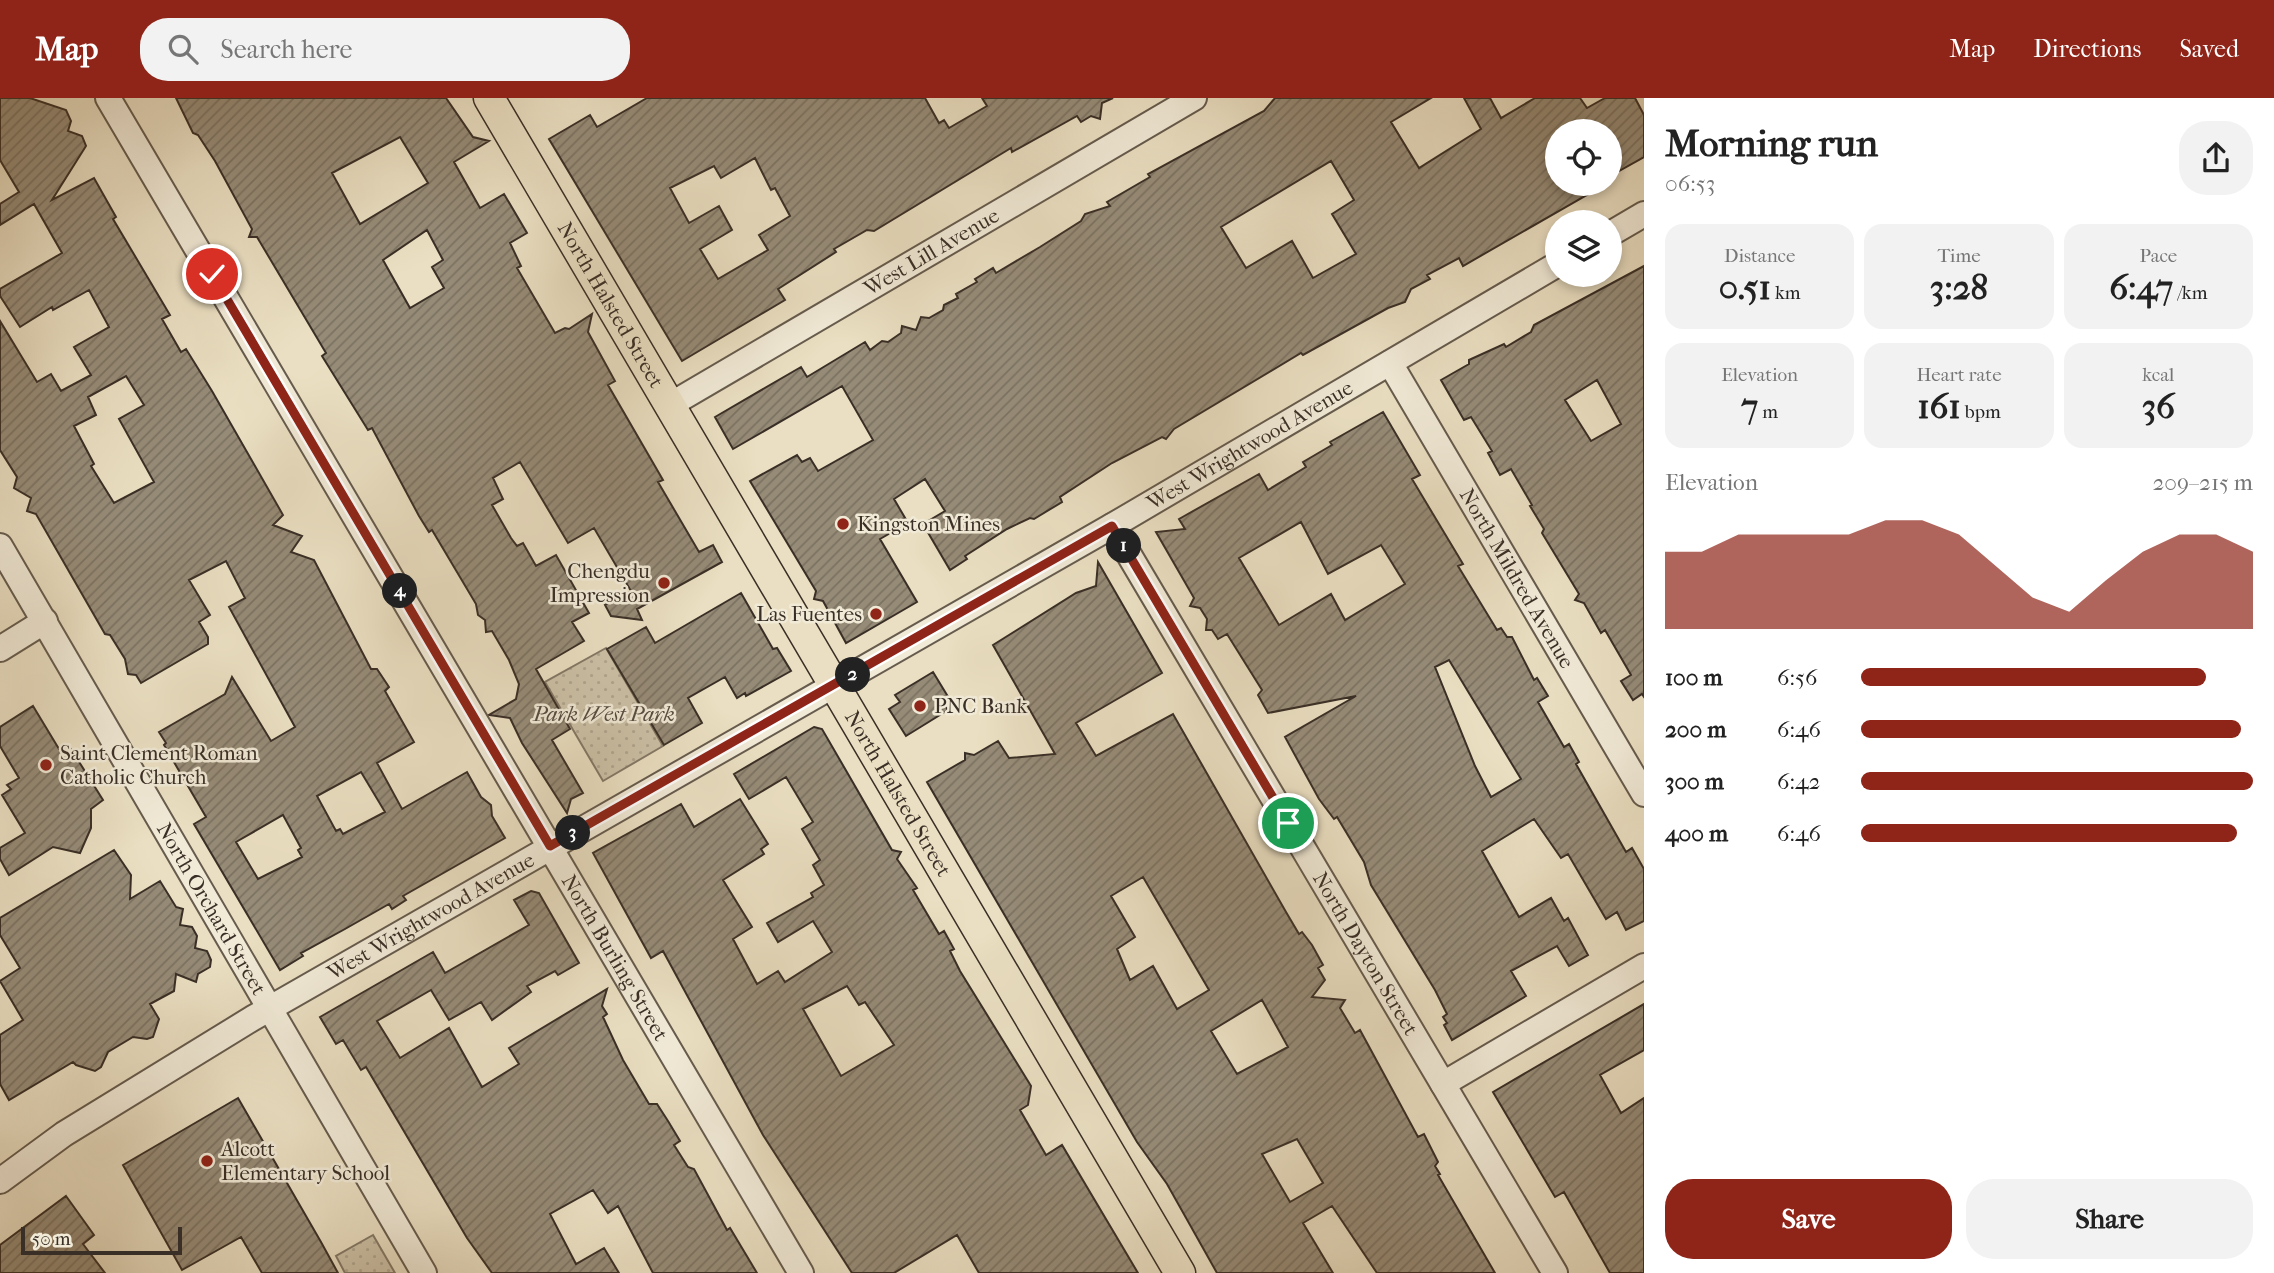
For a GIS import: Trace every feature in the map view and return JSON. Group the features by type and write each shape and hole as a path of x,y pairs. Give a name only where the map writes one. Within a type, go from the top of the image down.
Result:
{"main road":[{"name":"North Halsted Street","path":"489,98 1180,1273"}],"street":[{"name":"North Burling Street","path":"108,98 801,1273"},
{"name":"West Lill Avenue","path":"670,405 1194,98"},
{"path":"1622,227 1644,214"},
{"name":"West Wrightwood Avenue","path":"0,1181 64,1134 270,1009 1112,526 1545,272"},
{"name":"North Mildred Avenue","path":"1390,363 1644,794"},
{"name":"North Dayton Street","path":"1112,526 1555,1273"},
{"name":"North Orchard Street","path":"0,546 424,1273"},
{"path":"0,649 45,621"},
{"path":"1443,1084 1644,966"}],"green space":[{"name":"Park West Park","path":"606,648 663,746 603,781 545,682"},
{"path":"373,1235 395,1273 345,1273 336,1256"}],"building":[{"path":"0,98 30,98 66,110 71,121 68,131 82,136 86,146 52,200 94,178 116,217 113,219 170,315 162,319 181,352 186,349 212,391 283,515 273,525 302,536 291,552 314,560 371,669 377,669 389,687 385,691 414,742 377,763 402,809 467,772 481,797 491,805 492,816 505,838 403,896 406,900 392,909 389,904 301,953 303,956 280,970 194,824 206,817 159,732 225,694 232,677 271,741 295,727 229,607 245,598 226,561 189,580 210,615 199,622 208,637 208,644 141,683 136,675 128,674 125,659 110,635 105,634 36,514 27,511 31,498 14,488 17,477 0,450 0,321 37,382 51,374 61,391 91,375 74,347 109,327 89,290 53,310 52,307 20,327 0,296 0,289 62,253 34,204 0,225 0,204 19,192 0,160","holes":["126,376 144,405 119,419 154,482 114,503 91,466 94,464 74,426 96,415 88,397","361,772 385,812 343,834 340,829 336,831 317,796","283,815 301,848 298,850 302,857 258,879 236,842"]},
{"path":"176,98 446,98 473,137 489,141 454,162 480,208 504,194 527,233 510,243 521,266 517,268 555,333 569,329 592,314 588,332 615,381 608,385 663,480 658,482 699,552 713,545 722,562 637,609 642,620 611,616 605,605 631,591 594,528 568,543 520,462 493,478 503,499 492,505 511,538 517,546 523,543 536,566 556,555 589,613 572,622 584,641 536,669 570,729 552,740 583,793 571,799 567,813 522,743 510,718 489,715 516,699 519,684 509,660 492,631 486,632 485,620 478,615 476,604 432,530 429,532 419,516 372,428 368,430 322,356 326,353 257,237 249,237 252,229 215,161 198,135 193,133","holes":["400,137 428,183 360,224 332,173","427,230 443,260 432,267 444,288 410,308 383,260"]},
{"path":"647,98 925,98 939,123 944,120 949,128 987,106 982,98 1113,98 1102,103 1100,119 1091,116 1081,122 1077,116 1012,152 1011,148 874,231 867,230 834,249 836,252 778,289 785,300 682,361 549,139 590,115 597,127","holes":["755,158 771,190 775,188 790,216 759,235 768,250 718,279 700,249 732,230 719,206 689,223 670,188 714,166 721,178"]},
{"path":"1275,98 1431,98 1391,122 1419,168 1481,129 1464,98 1490,98 1501,118 1535,98 1580,98 1587,108 1605,98 1635,98 1644,115 1644,157 1622,169 1622,119 1545,119 1545,196 1585,196 1561,210 1545,210 1545,219 1463,266 1459,258 1427,275 1430,279 1411,289 1405,302 1388,308 1303,355 1301,353 1174,429 1166,439 1162,437 1112,463 1060,497 1062,502 1034,519 1030,518 1007,529 965,556 967,559 950,570 923,524 945,511 925,479 894,499 908,523 880,539 917,602 846,643 823,601 814,599 816,591 750,481 797,455 802,462 810,458 818,471 873,440 842,386 733,449 715,417 801,367 807,377 865,342 870,350 882,341 888,342 901,333 902,326 916,330 921,317 929,318 943,310 944,305 958,298 956,294 977,282 975,279 993,268 996,273 1040,247 1081,221 1085,214 1110,206 1107,202 1150,177 1148,174 1264,111","holes":["1331,161 1354,200 1332,214 1356,254 1313,278 1292,241 1246,268 1221,227"]},
{"path":"1644,266 1644,697 1642,694 1633,700 1621,681 1631,675 1605,630 1601,633 1584,603 1575,600 1579,594 1542,533 1544,529 1511,469 1500,475 1488,453 1492,451 1471,417 1464,420 1441,380 1469,364 1469,360 1504,344 1506,347 1531,332 1534,325 1605,287 1622,287 1622,278","holes":["1597,380 1621,424 1591,441 1565,400"]},
{"path":"1383,412 1420,475 1412,479 1463,564 1458,566 1497,630 1501,628 1507,637 1512,637 1534,680 1537,678 1548,696 1538,702 1564,747 1569,744 1579,762 1576,764 1626,852 1632,848 1644,869 1644,921 1626,930 1617,912 1606,919 1568,854 1561,858 1534,819 1482,851 1519,917 1551,898 1564,921 1568,918 1588,955 1569,966 1557,946 1511,971 1526,996 1452,1040 1444,1025 1447,1023 1443,1017 1447,1014 1435,990 1371,885 1364,862 1337,817 1334,819 1319,799 1285,737 1356,696 1268,713 1258,695 1262,690 1227,634 1218,639 1212,630 1206,630 1207,619 1200,608 1190,606 1194,598 1156,532 1185,529 1179,519 1259,474 1268,490 1306,467 1303,462 1332,445 1330,442","holes":["1301,522 1328,574 1381,545 1405,584 1345,620 1331,594 1279,625 1239,558","1449,660 1521,779 1491,797 1475,766 1435,667"]},
{"path":"1098,562 1162,673 1076,723 1096,756 1173,714 1299,934 1302,932 1323,965 1318,968 1325,980 1312,997 1345,1000 1340,1008 1355,1033 1360,1030 1418,1137 1424,1134 1438,1162 1435,1166 1440,1174 1438,1175 1495,1273 1377,1273 1332,1206 1303,1223 1333,1273 1217,1273 1167,1184 1137,1142 927,782 965,760 965,753 974,755 998,741 1009,758 1055,754 993,645 1076,593 1096,586","holes":["1143,877 1209,990 1177,1009 1153,966 1130,980 1117,949 1135,937 1111,896","1262,1000 1288,1047 1237,1074 1211,1031","1297,1139 1323,1183 1290,1202 1262,1154"]},
{"path":"741,593 773,649 777,648 791,671 746,696 745,693 737,698 725,677 688,698 702,723 664,745 607,649 646,627 655,643"},
{"name":"PNC Bank","path":"933,672 950,700 944,704 948,710 906,736 889,709 900,702 895,695"},
{"name":"Saint Clement Roman Catholic Church","path":"33,706 59,749 71,749 103,800 91,809 91,828 80,853 53,847 9,875 0,859 0,848 25,833 2,795 11,789 7,785 19,778 0,746 0,727"},
{"path":"814,727 822,729 892,850 901,852 897,859 917,888 913,890 939,934 944,931 954,949 950,951 960,971 1031,1086 1028,1105 1020,1110 1046,1155 1062,1145 1138,1273 979,1273 957,1235 894,1273 852,1273 763,1135 663,951 651,958 593,853 681,804 694,827 740,799 768,844 761,849 764,854 723,880 752,927 733,939 757,984 778,971 785,982 832,952 813,921 778,942 767,923 813,897 811,893 824,885 813,865 820,860 802,829 813,822 786,777 749,799 734,774","holes":["847,986 859,1005 865,1002 894,1045 841,1076 803,1009"]},
{"path":"114,850 131,875 130,899 160,881 176,907 183,909 180,925 192,927 197,936 195,948 207,951 211,960 210,967 198,974 196,982 176,974 174,991 150,1004 159,1019 153,1037 133,1037 108,1052 101,1067 95,1071 73,1062 9,1100 0,1084 0,1035 23,1020 0,981 20,968 0,935 0,918"},
{"path":"531,891 539,893 579,963 558,975 555,971 527,986 531,992 492,1020 481,1002 449,1020 431,990 377,1021 400,1058 449,1028 482,1087 519,1064 509,1048 607,989 602,1006 607,1014 603,1017 623,1060 649,1104 657,1104 668,1121 680,1141 674,1145 688,1167 694,1169 727,1230 730,1228 757,1273 653,1273 618,1206 608,1213 593,1190 550,1214 576,1264 604,1248 619,1273 492,1273 467,1238 366,1067 361,1070 343,1040 336,1044 320,1017 433,952 445,973 529,925 514,900"},
{"path":"1644,1004 1644,1050 1600,1075 1621,1113 1644,1098 1644,1273 1610,1273 1564,1192 1555,1197 1493,1092"},
{"path":"238,1098 338,1273 262,1273 241,1237 182,1270 123,1165"},
{"path":"66,1196 94,1235 83,1244 105,1273 0,1273 0,1245"}],"place":[{"name":"Kingston Mines","path":"843,524"},
{"name":"Chengdu Impression","path":"664,583"},
{"name":"Las Fuentes","path":"876,614"},
{"name":"PNC Bank","path":"920,706"},
{"name":"Saint Clement Roman Catholic Church","path":"46,765"},
{"name":"Alcott Elementary School","path":"207,1161"}],"route":[{"path":"212,274 550,846 1112,526 1288,823"}]}
